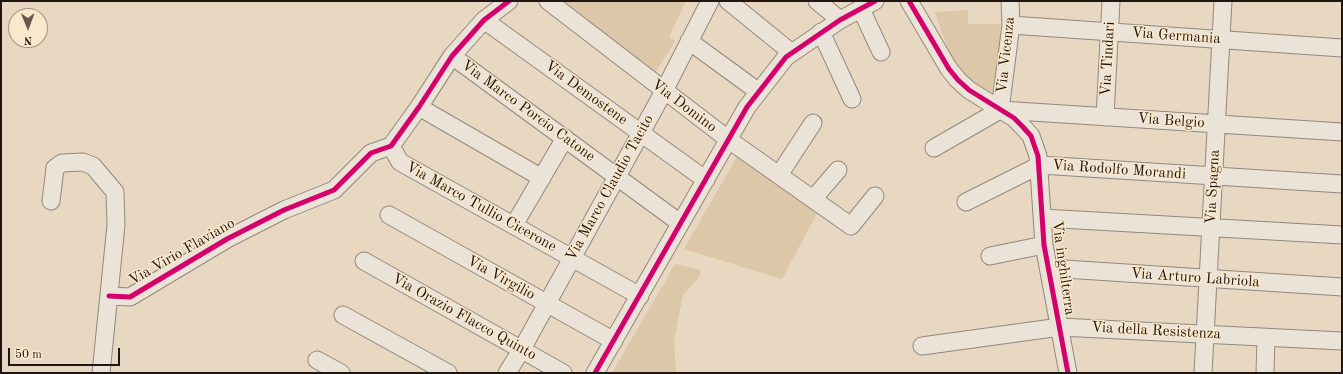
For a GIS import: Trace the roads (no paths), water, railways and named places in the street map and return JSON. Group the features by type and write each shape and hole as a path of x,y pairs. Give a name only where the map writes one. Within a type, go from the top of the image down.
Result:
{"street":[{"path":"391,146 419,107 452,56 484,20 509,1"},
{"name":"Via Domino","path":"548,1 729,140 851,226 875,196"},
{"name":"Via Marco Claudio Tacito","path":"507,373 522,349 664,91 710,1"},
{"path":"728,1 792,53"},
{"path":"817,1 840,20"},
{"name":"Via inghilterra","path":"909,1 949,69 958,80 969,90 1014,118 1031,136 1040,165 1044,245 1068,373"},
{"name":"Via Vicenza","path":"1000,110 1011,25 1010,1"},
{"name":"Via Tindari","path":"1105,116 1110,32 1110,1"},
{"name":"Via Spagna","path":"1203,373 1223,1"},
{"path":"595,373 748,107 786,57 821,32 868,5 882,52"},
{"name":"Via Demostene","path":"484,20 706,180"},
{"name":"Via Germania","path":"1011,25 1342,48"},
{"path":"821,32 852,99"},
{"path":"689,41 759,92"},
{"name":"Via Marco Porcio Catone","path":"452,56 680,223"},
{"path":"419,107 542,178"},
{"path":"934,148 1000,110"},
{"name":"Via Belgio","path":"1000,110 1342,132"},
{"path":"779,175 813,123"},
{"path":"514,225 565,138"},
{"name":"Via Marco Tullio Cicerone","path":"391,146 400,162 640,296"},
{"name":"Via Virio Flaviano","path":"109,296 130,297 227,239 284,210 334,190 371,153 391,146"},
{"path":"51,201 55,168 62,163 83,162 93,166 115,192 116,225 101,373"},
{"path":"966,202 1040,165"},
{"name":"Via Rodolfo Morandi","path":"1040,165 1342,184"},
{"path":"813,199 838,170"},
{"name":"Via Virgilio","path":"389,215 614,341"},
{"path":"1043,218 1342,235"},
{"path":"990,256 1044,245"},
{"name":"Via Orazio Flacco Quinto","path":"364,261 563,373"},
{"name":"Via Arturo Labriola","path":"1049,268 1342,287"},
{"path":"343,315 448,373"},
{"name":"Via della Resistenza","path":"922,346 1060,326 1342,341"},
{"path":"1265,373 1266,338"},
{"path":"317,360 342,373"}]}
